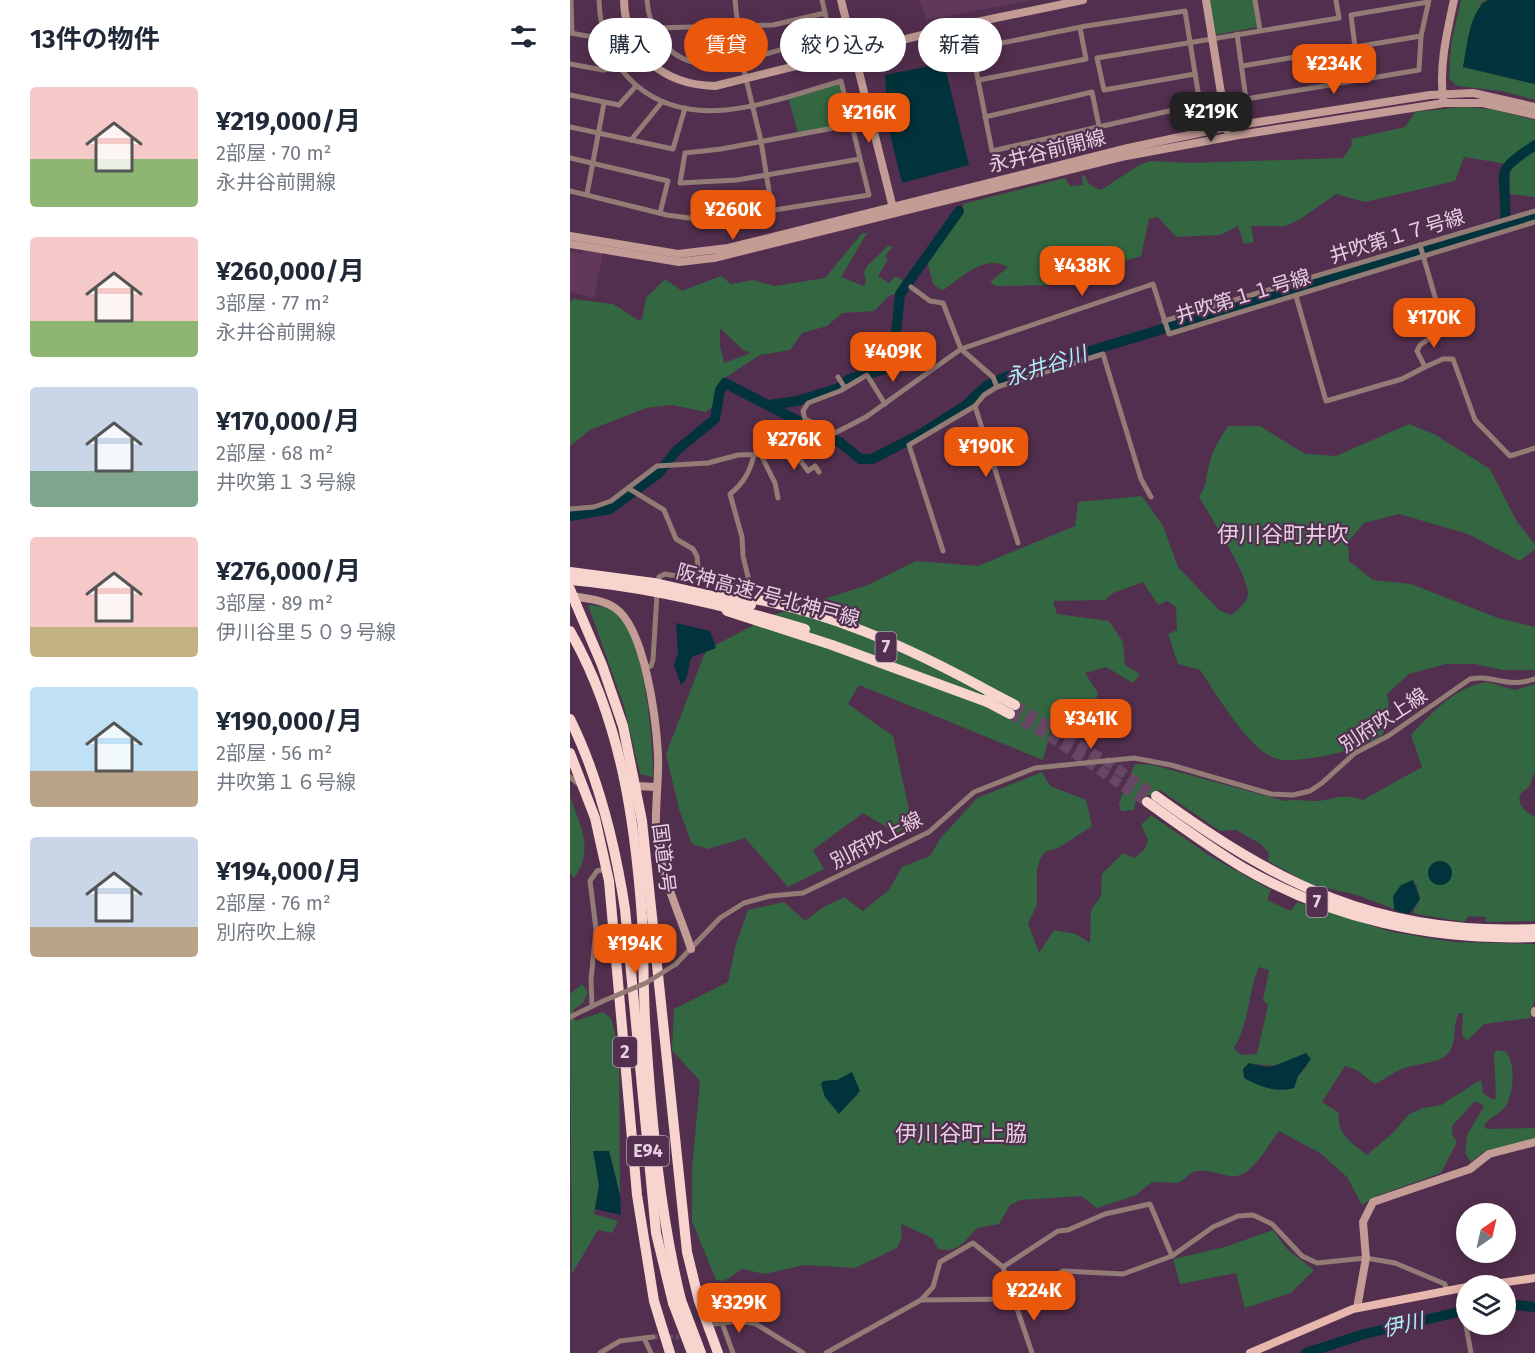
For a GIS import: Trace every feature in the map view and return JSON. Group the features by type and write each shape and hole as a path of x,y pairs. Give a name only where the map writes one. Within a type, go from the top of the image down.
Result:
{"highway":[{"name":"阪神高速7号北神戸線","path":"570,575 654,583 751,605 875,643 1012,709"},
{"name":"阪神高速7号北神戸線","path":"570,575 720,605 805,629 903,663 992,699"},
{"path":"570,575 682,595 992,699"},
{"path":"570,575 744,597 776,604 890,642 992,699"},
{"name":"国道2号","path":"570,590 602,665 623,726 636,786 648,862 687,1252 699,1301 718,1353"},
{"name":"E94","path":"570,631 606,711 630,808 642,919 646,1036 664,1230 677,1301 701,1353"},
{"name":"E94","path":"570,719 601,800 618,864 634,998 656,1233 692,1353"},
{"name":"2","path":"570,753 595,818 606,869 637,1195 654,1301 670,1353"},
{"name":"7","path":"1151,799 1257,864 1300,886 1343,903 1426,924 1535,937"},
{"name":"7","path":"1511,934 1535,929"}],"main road":[{"path":"1516,1281 1535,1278"},
{"path":"1250,1353 1358,1308 1456,1291"}],"street":[{"path":"571,0 571,33 588,36"},
{"path":"599,0 601,18"},
{"path":"624,0 627,26 635,44 647,60 667,76 692,86 715,86 780,71"},
{"path":"647,0 651,18"},
{"path":"735,0 736,18"},
{"path":"768,51 830,35 822,0"},
{"path":"841,0 846,18"},
{"path":"996,18 1083,0"},
{"path":"1206,0 1228,137"},
{"path":"1255,0 1260,30"},
{"path":"1195,74 1104,90 1097,58 1339,18 1336,0"},
{"path":"1443,99 1444,48 1454,0"},
{"path":"1237,34 1246,99 1419,69 1421,36 1429,1 1351,15 1355,47 1421,36"},
{"path":"977,72 992,151 1200,104 1185,11 1080,28 1002,44"},
{"path":"768,25 825,13"},
{"path":"979,80 1086,59 1080,28"},
{"path":"1242,66 1343,49 1350,81"},
{"path":"570,64 588,67"},
{"path":"570,190 660,213 712,218 869,195 841,81 728,110 684,108 662,102 636,86 622,72"},
{"path":"744,72 761,141 772,210"},
{"path":"859,72 895,214"},
{"path":"570,95 619,105 636,86"},
{"path":"985,117 1092,92 1100,126"},
{"name":"永井谷前開線","path":"570,244 679,262 714,258 1121,157 1228,137 1473,93 1535,107"},
{"name":"永井谷前開線","path":"570,236 678,254 728,248 892,206 1227,127 1443,99 1483,103 1535,115"},
{"path":"631,140 662,102"},
{"path":"587,194 604,103"},
{"path":"570,127 673,149 684,108"},
{"path":"860,159 767,176 708,183 680,183 685,153 871,121"},
{"path":"570,159 668,181 660,213"},
{"name":"井吹第１７号線","path":"1165,323 1535,211"},
{"name":"井吹第１１号線","path":"961,349 1153,284 1169,334 1535,222"},
{"path":"1420,245 1443,328 1420,345 1417,351 1425,367"},
{"path":"911,287 930,301 943,303 961,349 993,377 997,386"},
{"path":"1296,296 1326,401 1402,379 1443,359 1453,359 1475,420 1510,456 1535,448"},
{"path":"885,404 867,375 842,383 808,404 803,411 805,419 835,433 866,417 885,404 961,349"},
{"path":"943,551 909,445 975,406 984,395 997,386 1103,354 1141,479 1151,497"},
{"path":"975,406 1018,543"},
{"path":"570,510 594,507 610,501 631,490 657,466 708,464 738,455 772,454 789,445 807,431 819,426"},
{"path":"789,445 808,471 815,465 819,472"},
{"path":"758,455 774,483 777,498"},
{"path":"658,586 659,577 665,574 748,588 750,585 743,556 742,537 730,494 739,487 758,455"},
{"path":"631,490 664,510 676,539 693,549 697,556 699,580"},
{"path":"645,667 651,666 653,660 657,594"},
{"path":"573,600 594,599 614,607 624,616 645,667 657,746 656,833 691,949"},
{"name":"別府吹上線","path":"570,1017 646,982 676,964 720,918 744,903 770,896 803,893 929,832 974,792 1035,768 1134,758 1171,765 1271,794 1293,795 1310,790 1322,783 1355,753 1388,736 1470,679 1482,677 1507,684 1535,679"},
{"path":"570,777 584,789"},
{"path":"636,786 656,787"},
{"path":"592,1005 591,980 596,929 590,881 597,871 606,869"},
{"path":"1358,1308 1366,1258 1363,1222 1372,1202 1470,1169 1489,1154 1535,1142"},
{"path":"1003,1268 1058,1231 1068,1230 1105,1214 1150,1204 1172,1256"},
{"path":"921,1300 1014,1299 1063,1271 1123,1274 1172,1256 1213,1227 1238,1216 1253,1215 1279,1229 1287,1242 1309,1260 1325,1263 1366,1258 1395,1263 1445,1284 1446,1291"},
{"path":"826,1353 921,1300 933,1287 939,1262 973,1243 1003,1268 1032,1353"},
{"path":"723,1323 733,1353"},
{"path":"715,1324 756,1324 773,1333 791,1351 802,1353"},
{"path":"679,1337 695,1331"},
{"path":"1468,1335 1471,1353"},
{"path":"600,1353 620,1341 653,1337"},
{"path":"644,1338 651,1353"}],"shaded area":[{"path":"920,0 1033,0 937,18 925,18"},
{"path":"1488,0 1535,0 1535,84 1463,67 1473,21 1482,5"},
{"path":"918,68 918,72 946,72 969,165 902,183 888,126 885,75"},
{"path":"584,249 603,252 594,298 570,292 570,252 582,254"},
{"path":"676,623 710,631 716,648 692,657 686,679 681,685 674,665 678,653"},
{"path":"1440,861 1445,862 1451,868 1451,878 1445,884 1440,885 1435,884 1429,878 1428,873 1429,868 1435,862"},
{"path":"1413,880 1420,899 1409,914 1398,912 1394,909 1393,896 1401,885"},
{"path":"1306,1053 1311,1059 1298,1076 1294,1088 1281,1090 1268,1088 1244,1078 1243,1069 1249,1063 1265,1067 1274,1066"},
{"path":"852,1072 860,1091 839,1114 825,1097 821,1084 823,1081 837,1080"},
{"path":"593,1151 609,1151 620,1195 621,1215 595,1209 599,1185"}],"green space":[{"path":"1208,0 1253,0 1258,27 1214,35"},
{"path":"1461,0 1488,0 1481,3 1463,67 1535,84 1535,100 1502,91 1457,86 1449,78 1451,45"},
{"path":"841,81 852,124 798,134 788,96"},
{"path":"1463,107 1491,109 1535,120 1535,140 1507,164 1464,157 1455,181 1365,202 1336,194 1299,220 1285,226 1251,226 1254,242 1244,244 1238,226 1220,235 1176,237 1158,217 1149,219 1141,256 1115,264 1074,254 1068,281 1055,285 996,286 990,282 1008,267 991,263 975,268 945,289 941,290 933,284 927,260 963,210 963,204 1065,178 1070,186 1083,185 1082,176 1084,175 1090,185 1101,190 1141,164 1151,161 1192,163 1343,158 1352,145 1351,139 1405,127 1415,112"},
{"path":"1535,148 1535,197 1510,194 1510,169"},
{"path":"862,233 867,233 841,277 864,286 866,283 864,272 867,266 888,246 893,246 885,256 888,259 878,276 889,283 895,276 903,280 897,293 889,296 874,311 842,313 827,326 802,333 790,350 760,355 723,379 713,406 706,412 672,405 646,408 590,430 570,446 570,303 573,299 613,304 638,320 642,319 646,298 665,279 682,291 721,276 731,284 753,280 774,286 825,278","holes":["720,328 743,350 751,353 724,363 720,345"]},
{"path":"1409,424 1434,434 1490,469 1516,520 1535,545 1535,549 1520,561 1468,534 1399,514 1364,523 1348,542 1349,561 1373,580 1411,584 1498,618 1535,627 1535,670 1503,670 1475,664 1446,664 1409,674 1387,694 1388,723 1379,737 1359,747 1330,755 1300,760 1278,759 1256,746 1245,734 1200,670 1178,664 1168,634 1177,630 1176,607 1167,601 1158,605 1143,582 1113,593 1105,600 1053,601 1057,614 1109,621 1123,642 1125,665 1140,674 1133,683 1106,667 1085,673 1098,693 1093,710 1110,728 1098,736 1090,731 1085,737 1054,716 1043,760 859,685 848,704 893,736 912,823 897,833 863,813 813,850 824,869 788,887 745,838 708,849 692,844 679,809 666,754 706,650 773,615 868,585 916,561 978,566 1075,526 1078,502 1142,496 1163,526 1178,567 1219,610 1231,615 1246,600 1248,594 1246,585 1242,573 1199,497 1205,485 1212,455 1228,426 1260,426 1305,454 1336,456"},
{"path":"588,605 600,606 615,612 627,628 635,646 646,692 653,777 640,774 624,706"},
{"path":"1487,682 1515,690 1535,684 1535,771 1529,787 1520,794 1519,798 1523,808 1535,817 1535,921 1486,922 1486,917 1469,916 1464,922 1417,914 1413,912 1420,899 1416,884 1393,896 1394,909 1357,895 1310,884 1268,861 1269,853 1261,844 1236,830 1220,831 1160,790 1135,802 1134,810 1121,811 1119,803 1135,764 1153,765 1285,801 1315,801 1343,797 1363,800 1422,767 1411,735 1436,709 1454,695 1464,689"},
{"path":"1042,772 1050,786 1086,800 1092,826 1060,847 1045,852 1040,859 1037,871 1037,905 1028,923 1039,953 1054,930 1076,934 1090,943 1091,910 1101,896 1102,874 1123,853 1134,858 1144,850 1148,840 1141,825 1151,815 1210,856 1271,890 1267,900 1291,911 1297,902 1392,932 1453,942 1535,944 1535,998 1530,1018 1484,1024 1467,1041 1462,1035 1463,1013 1459,1013 1453,1045 1443,1058 1404,1068 1375,1084 1357,1070 1345,1066 1322,1102 1339,1113 1340,1127 1346,1137 1367,1155 1394,1132 1408,1115 1423,1108 1441,1105 1481,1080 1483,1093 1493,1100 1496,1098 1494,1054 1497,1050 1506,1052 1509,1058 1512,1087 1505,1107 1484,1126 1487,1129 1535,1128 1535,1140 1485,1151 1471,1162 1465,1153 1467,1135 1484,1106 1475,1101 1452,1126 1452,1134 1457,1142 1441,1173 1379,1195 1362,1205 1347,1177 1320,1153 1279,1131 1252,1167 1238,1176 1198,1171 1191,1173 1178,1183 1152,1182 1136,1195 1097,1208 1081,1196 1021,1200 1010,1205 999,1224 977,1228 956,1248 938,1249 932,1238 901,1224 902,1237 897,1248 855,1268 804,1265 765,1274 742,1269 724,1281 716,1280 692,1221 692,1169 700,1081 672,1050 674,1009 728,982 736,944 748,910 784,902 805,921 822,908 844,897 863,911 889,890 902,867 930,856 940,839 977,798","holes":["1259,967 1269,970 1263,1000 1268,1005 1257,1054 1241,1055 1234,1048 1243,1028","1306,1053 1307,1066 1298,1076 1294,1088 1253,1062 1267,1066 1286,1062","837,1080 858,1095 848,1103 835,1106 825,1097 823,1081"]},
{"path":"570,796 585,847 584,857 574,878 570,873"},
{"path":"582,984 588,992 583,1003 573,1010 575,1021 603,1012 611,1018 619,1049 620,1195 609,1151 594,1151 599,1185 594,1214 618,1221 612,1233 599,1230 596,1233 572,1274 570,994"},
{"path":"1273,1230 1287,1249 1314,1270 1291,1293 1245,1308 1236,1273 1180,1284 1173,1259 1225,1247"}],"waterway":[{"path":"1504,225 1506,210 1504,174 1515,159 1535,145"},
{"path":"770,405 797,401 839,388 849,379 882,370 893,363 900,294 959,211"},
{"name":"永井谷川","path":"570,516 610,509 659,473 676,451 715,419 720,390 725,383 841,443 860,459 872,459 919,435 965,406 986,386 1008,376 1535,216"},
{"name":"伊川","path":"1516,1305 1535,1307"},
{"name":"伊川","path":"1306,1353 1364,1334 1456,1313"}],"tunnel":[{"path":"1015,705 1115,767 1156,796"},
{"path":"1010,714 1052,738 1147,802"},
{"path":"653,1337 679,1337"}],"district":[{"name":"伊川谷町井吹","path":"1283,534"},
{"name":"伊川谷町上脇","path":"961,1133"}]}
